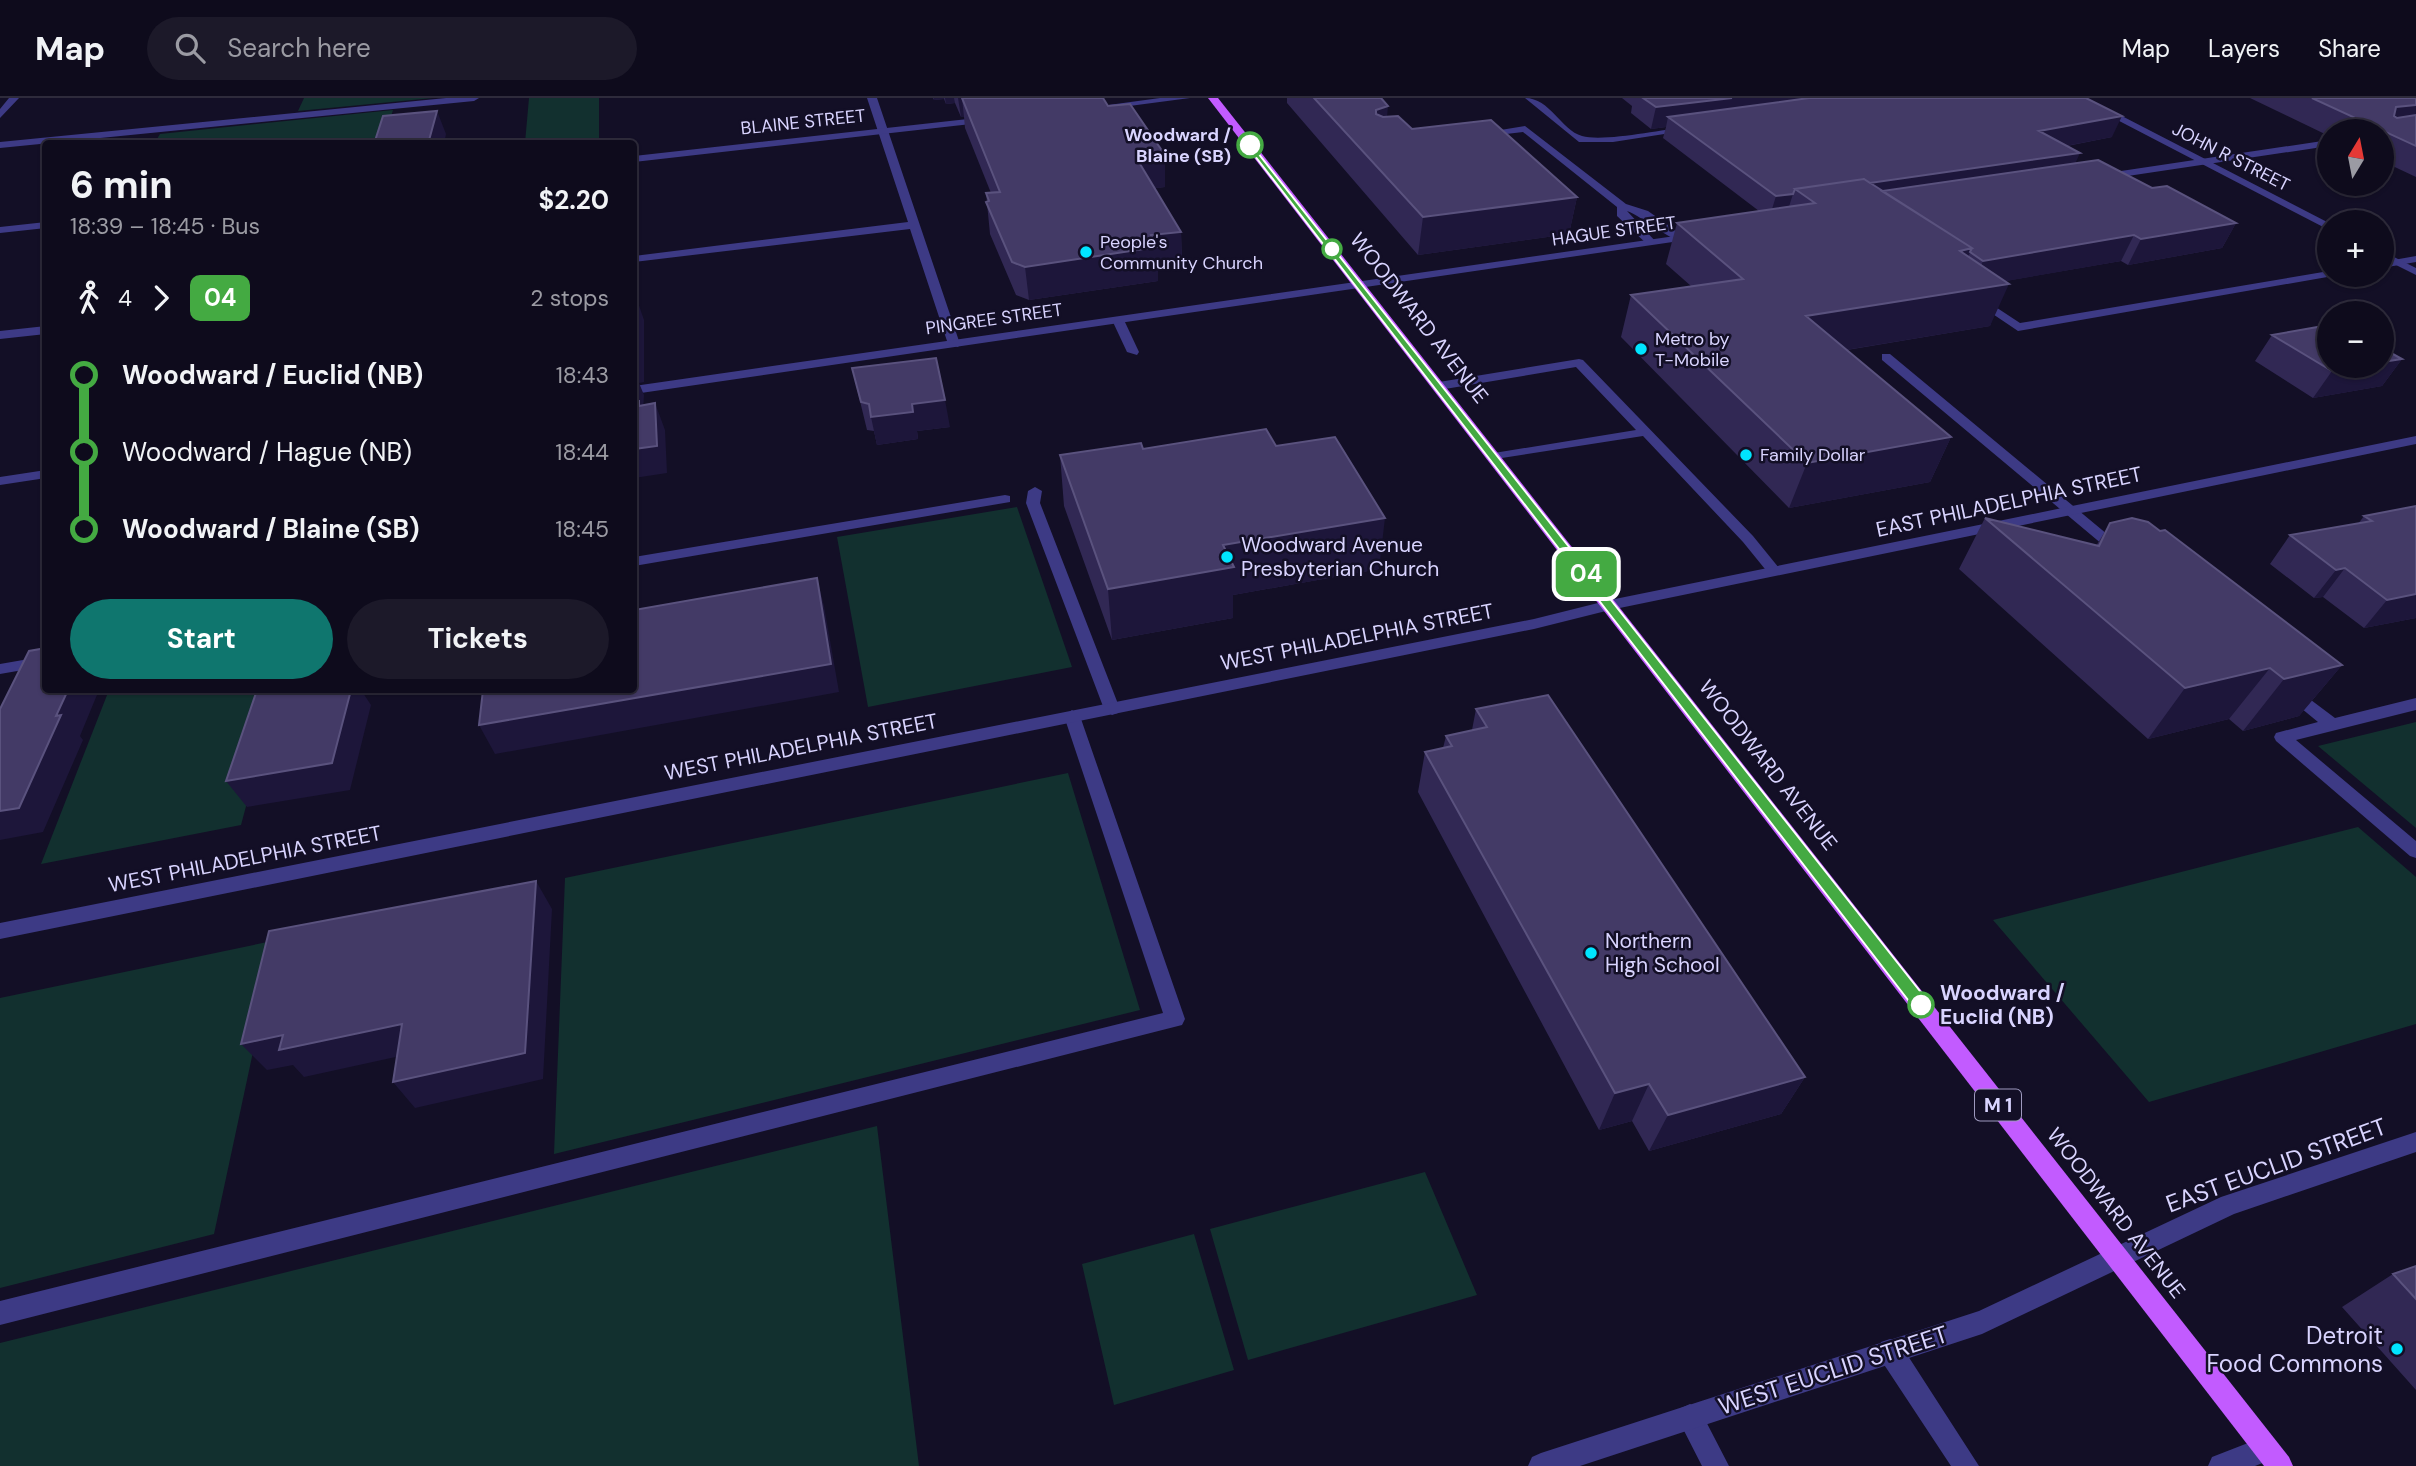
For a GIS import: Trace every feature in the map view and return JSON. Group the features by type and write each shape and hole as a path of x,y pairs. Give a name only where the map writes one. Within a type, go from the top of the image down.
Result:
{"main road":[{"name":"WOODWARD AVENUE","path":"1213,98 2273,1457"}],"street":[{"path":"0,115 14,98"},
{"path":"50,140 474,98"},
{"path":"872,98 954,344"},
{"path":"1070,110 1185,98"},
{"path":"1530,98 1579,139 1613,139 1696,128"},
{"name":"JOHN R STREET","path":"2080,98 2317,221"},
{"name":"BLAINE STREET","path":"637,159 1003,118"},
{"path":"1472,135 1525,129 1622,205 1644,213 1681,239"},
{"path":"0,145 42,141"},
{"path":"2087,179 2317,145"},
{"path":"1622,205 1621,214 1652,243"},
{"path":"0,230 42,225"},
{"path":"637,259 914,225"},
{"name":"HAGUE STREET","path":"1360,286 1707,235"},
{"path":"2394,263 2416,259"},
{"path":"2394,260 2416,272"},
{"path":"1964,290 2018,327 2317,276"},
{"name":"PINGREE STREET","path":"637,390 1360,286"},
{"path":"1118,320 1133,352"},
{"path":"0,335 42,330"},
{"path":"1886,357 2134,564"},
{"path":"1439,386 1579,363 1748,539 1774,571"},
{"path":"1494,457 1646,432"},
{"name":"EAST PHILADELPHIA STREET","path":"1610,605 2416,440"},
{"path":"0,481 42,475"},
{"path":"1035,491 1033,503 1112,709"},
{"path":"637,561 1005,499"},
{"name":"WEST PHILADELPHIA STREET","path":"0,931 1534,624 1610,605"},
{"path":"0,669 42,662"},
{"path":"2281,682 2333,725"},
{"path":"2416,704 2282,737 2416,851"},
{"path":"0,1313 1175,1019 1072,716"},
{"name":"EAST EUCLID STREET","path":"2117,1256 2229,1205 2416,1142"},
{"name":"WEST EUCLID STREET","path":"1541,1466 1982,1321 2117,1256"},
{"path":"1890,1351 1966,1466"},
{"path":"1690,1417 1716,1466"},
{"path":"2221,1466 2273,1457"}],"green space":[{"path":"304,98 433,98 298,111"},
{"path":"529,98 599,98 599,140 525,140"},
{"path":"393,110 384,140 156,140 160,134"},
{"path":"1017,507 1072,667 868,707 837,537"},
{"path":"108,693 276,693 241,825 41,864"},
{"path":"2416,722 2416,828 2318,746"},
{"path":"1068,773 1140,1010 554,1154 565,878"},
{"path":"2358,827 2416,877 2416,1024 2149,1102 1993,920"},
{"path":"277,940 214,1234 0,1288 0,998"},
{"path":"877,1126 919,1466 0,1466 0,1343"},
{"path":"1425,1172 1477,1295 1248,1360 1210,1229"},
{"path":"1194,1234 1234,1370 1114,1405 1082,1264"}],"building":[{"path":"962,98 1103,98 1108,106 1130,104 1165,155 1137,159 1181,232 1151,235 1157,247 1025,267 1012,262 986,202 989,201 986,193 1000,192"},
{"path":"1314,98 1381,98 1388,106 1376,110 1376,114 1383,117 1398,116 1412,129 1491,120 1577,197 1423,217"},
{"path":"1643,98 1732,98 1656,107"},
{"path":"1809,98 2086,98 2122,116 2039,131 2080,153 1870,183 1864,179 1795,189 1793,194 1776,196 1668,117"},
{"path":"2312,98 2416,98 2416,105 2396,107 2394,116 2397,118 2416,115 2416,146 2394,136 2394,119 2358,119"},
{"path":"437,111 429,140 375,140 383,116"},
{"path":"2098,160 2152,188 2167,186 2236,223 2141,239 2134,235 1983,261 1970,252 1972,248 1882,191"},
{"path":"1864,179 1972,248 1960,251 2009,284 1806,316 1951,437 1807,463 1631,295 1743,279 1677,223 1815,203 1795,189"},
{"path":"2317,327 2317,362 2272,335"},
{"path":"936,358 945,400 912,404 913,412 871,417 869,404 861,402 852,368"},
{"path":"637,401 639,406 655,403 657,446 637,449"},
{"path":"1266,429 1276,446 1335,437 1385,518 1223,545 1234,567 1108,589 1060,455 1141,443 1143,449"},
{"path":"2416,506 2416,594 2387,600 2345,568 2336,570 2290,535 2372,521 2364,516"},
{"path":"1985,518 2099,546 2110,523 2132,518 2148,522 2160,531 2165,530 2342,665 2284,679 2270,668 2185,688"},
{"path":"817,578 831,664 479,725 483,693 637,693 637,609"},
{"path":"42,649 42,693 67,693 56,716 61,715 19,808 0,811 0,709 29,651"},
{"path":"256,693 350,693 332,763 226,781"},
{"name":"Northern High School","path":"1548,695 1805,1077 1668,1115 1649,1084 1615,1093 1425,752 1452,746 1446,736 1487,727 1476,709"},
{"path":"536,881 525,1053 393,1082 402,1024 279,1050 283,1035 241,1044 269,931"},
{"path":"2416,1266 2416,1299 2393,1274"}],"bus line":[{"name":"04","path":"1250,145 1921,1005"}],"place":[{"name":"Woodward / Blaine (SB)","path":"1250,145"},
{"name":"People's Community Church","path":"1086,252"},
{"name":"Metro by T-Mobile","path":"1641,349"},
{"name":"Family Dollar","path":"1746,455"},
{"name":"Woodward Avenue Presbyterian Church","path":"1227,557"},
{"name":"Northern High School","path":"1591,953"},
{"name":"Woodward / Euclid (NB)","path":"1921,1005"},
{"name":"Detroit Food Commons","path":"2397,1349"}]}
